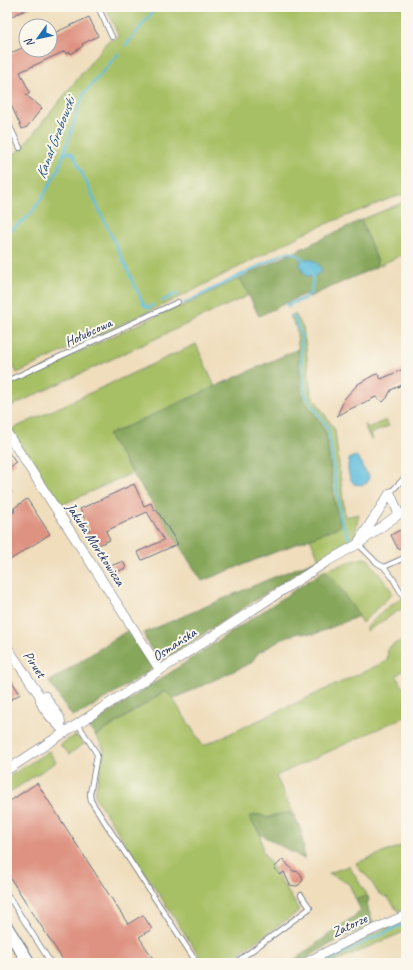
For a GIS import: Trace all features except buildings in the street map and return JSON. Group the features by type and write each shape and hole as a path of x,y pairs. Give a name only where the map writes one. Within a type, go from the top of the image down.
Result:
{"street":[{"name":"Jakuba Mortkowicza","path":"7,432 160,670"},
{"path":"358,544 367,526 390,493 403,512"},
{"name":"Osmańska","path":"7,770 63,730 78,724 326,562 358,544 403,512"},
{"name":"Piruet","path":"7,647 40,696 40,701 54,723 63,730"},
{"name":"Zatorze","path":"305,963 344,943 406,916"},
{"path":"7,930 29,963"}],"lane":[{"path":"98,7 112,37"},
{"path":"7,120 20,148"},
{"name":"Hołubcowa","path":"7,381 178,302"},
{"path":"390,493 406,476"},
{"path":"7,505 11,510"},
{"path":"358,544 377,563 384,567 392,577 406,601"},
{"path":"384,567 406,556"},
{"path":"78,724 97,755 90,799 197,963"},
{"path":"7,894 52,963"},
{"path":"235,963 310,908 301,895"}],"green space":[{"path":"106,7 406,7 406,194 389,199 311,230 182,296 17,373 7,352 7,157 20,150 108,41 119,37"},
{"path":"406,201 406,253 376,267 377,260 361,220"},
{"path":"361,220 377,260 376,267 309,297 308,294 305,294 259,316 240,278"},
{"path":"240,278 249,295 7,408 7,387 33,373 152,318 183,306"},
{"path":"295,314 303,328 311,394 335,430 345,517 359,514 355,535 319,559 310,538 340,526 335,506 326,434 322,425 302,398 297,333 296,327 290,316"},
{"path":"196,344 215,387 108,435 132,473 59,506 10,430"},
{"path":"298,349 302,398 322,425 326,434 335,506 341,526 202,581 108,435"},
{"path":"386,420 389,426 370,434 371,440 364,425 365,424 368,428"},
{"path":"362,558 368,559 391,590 392,594 362,623 335,581 325,570"},
{"path":"319,559 163,660 160,660 146,640 144,633"},
{"path":"325,570 335,581 359,616 315,634 300,633 288,636 258,653 251,663 173,699 165,691 96,736 90,728 91,725"},
{"path":"402,598 406,606 367,631 365,628 388,607"},
{"path":"128,630 152,666 152,669 85,711 72,716 49,682"},
{"path":"406,637 406,668 396,676 406,691 406,716 276,776 295,817 289,813 267,818 258,815 249,817 260,834 263,852 298,908 298,912 224,963 204,963 95,797 104,749 96,736 165,691 173,699 203,746 387,661 388,648"},
{"path":"76,736 84,744 69,754 60,745"},
{"path":"49,751 56,762 7,794 7,778"},
{"path":"290,813 298,822 300,828 303,840 304,859 260,834 249,817 258,815 267,818"},
{"path":"406,844 406,908 398,911 388,898 378,893 369,878 360,870 356,863"},
{"path":"349,866 367,895 356,900 349,884 329,873"},
{"path":"367,895 369,899 367,905 373,924 337,940 298,963 290,963 361,911 356,900"},
{"path":"406,920 406,931 331,963 314,963 375,933"}],"water":[{"path":"311,259 316,262 322,271 313,277 306,276 300,266 301,261"},
{"path":"356,456 360,460 362,467 369,477 367,483 362,485 354,484 348,471 350,458"}],"waterway":[{"name":"Kanał Grabowski","path":"126,45 157,7"},
{"name":"Kanał Grabowski","path":"11,230 30,215 44,195 59,168 83,95 119,53"},
{"path":"64,155 68,152 73,154 144,305 148,308 153,305"},
{"path":"185,303 285,253 293,253 304,260"},
{"path":"289,307 287,305 303,299 311,293 313,277"},
{"path":"162,301 175,294 178,295"},
{"path":"293,315 301,335 302,365 306,396 328,428 341,519 349,538"},
{"path":"325,963 406,923"}]}
